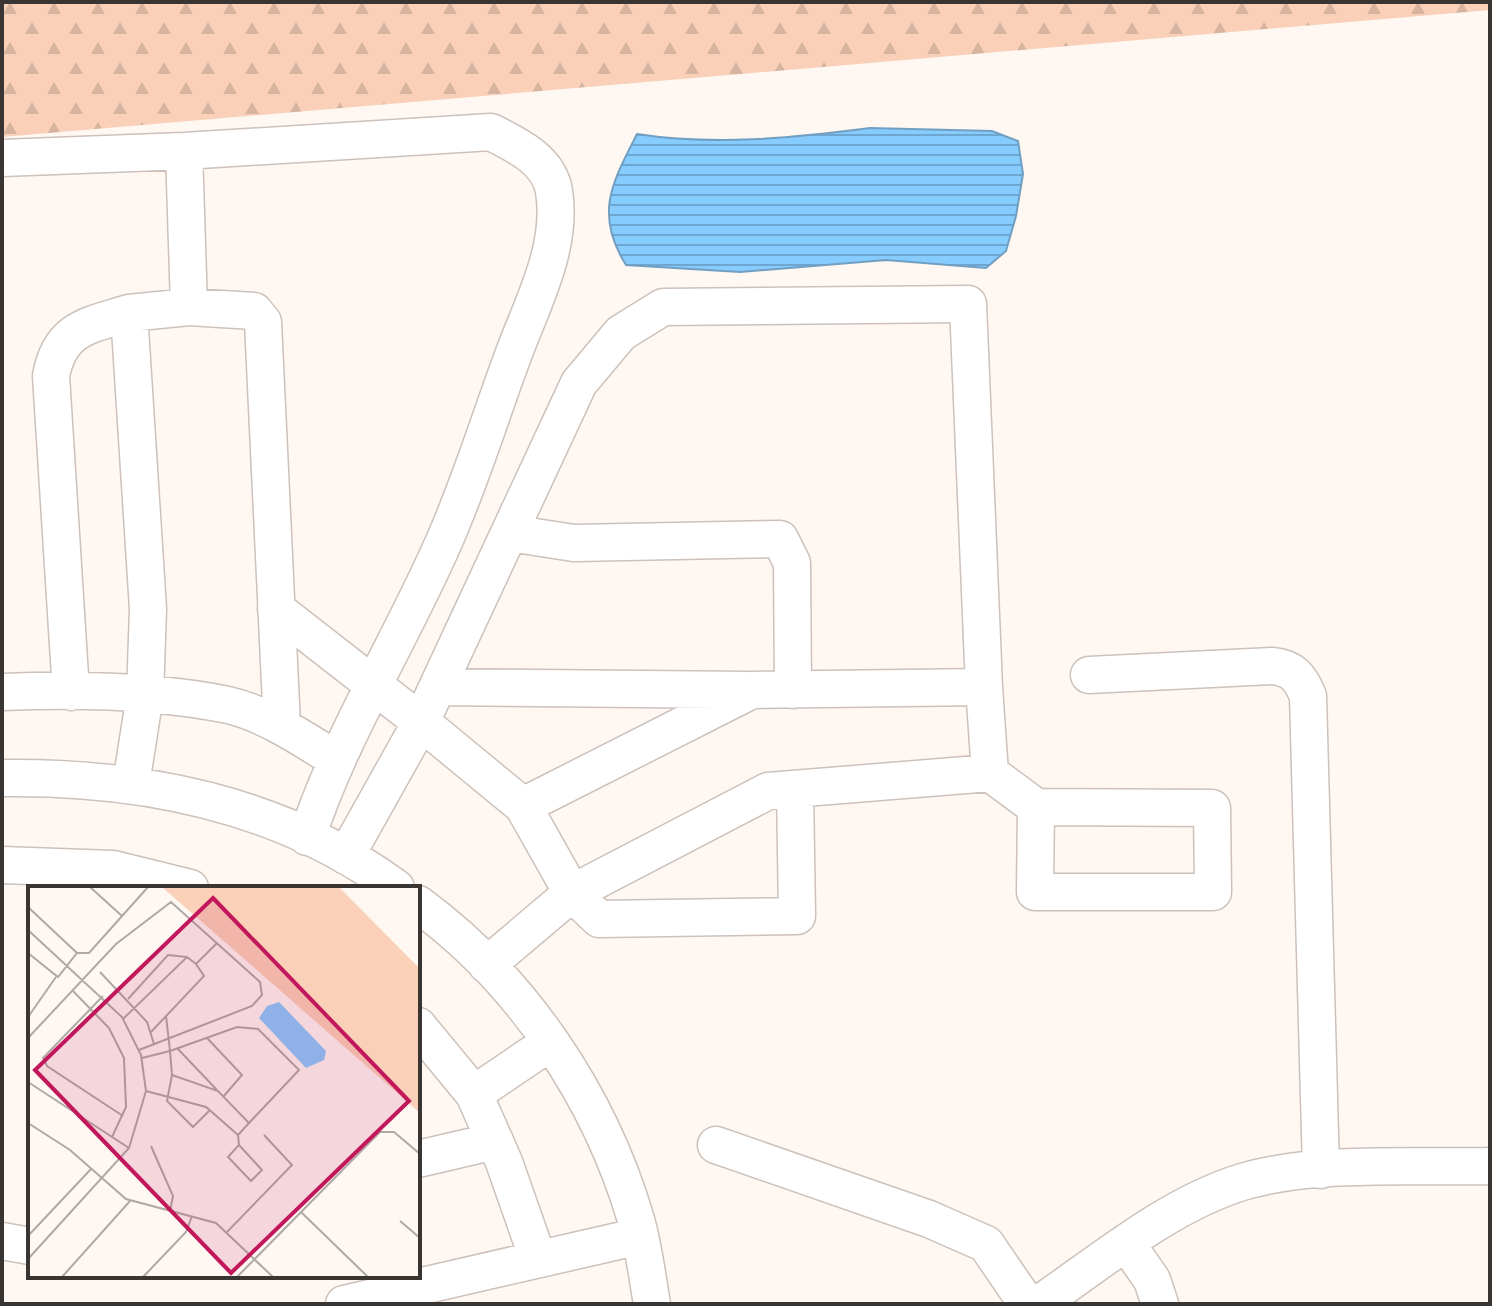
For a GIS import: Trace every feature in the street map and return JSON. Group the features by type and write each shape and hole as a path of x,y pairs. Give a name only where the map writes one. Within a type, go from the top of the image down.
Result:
{"street":[{"path":"2,158 184,151 491,132 531,155 548,170 554,191 554,246 443,544 375,689 325,781 307,837"},
{"path":"184,151 189,307"},
{"path":"346,856 421,722 579,383 621,333 663,307 968,304 990,773"},
{"path":"71,692 51,376 56,352 86,326 129,313 189,307 254,311 263,322 282,726"},
{"path":"129,313 148,609 145,695 131,784"},
{"path":"509,533 574,543 780,539 792,563 793,690"},
{"path":"276,609 523,806 572,893 599,919 797,916 795,789"},
{"path":"1089,675 1272,666 1287,667 1301,679 1308,696 1321,1170"},
{"path":"438,687 793,690 984,687"},
{"path":"523,806 752,690"},
{"path":"2,692 145,695 229,705 282,726 337,760"},
{"path":"487,965 572,893 768,791 990,773 1036,807 1212,808 1213,892 1035,892 1036,807"},
{"path":"2,778 63,777 131,784 191,795 246,811 307,837 346,856 393,886"},
{"path":"2,865 113,869 182,886"},
{"path":"420,906 487,965 523,1003 593,1112 615,1163 640,1236 652,1304"},
{"path":"420,1028 474,1094 495,1141 538,1259"},
{"path":"474,1094 549,1043"},
{"path":"420,1159 495,1141"},
{"path":"716,1145 929,1219 986,1244 1027,1304"},
{"path":"1039,1304 1127,1244 1212,1193 1273,1175 1321,1170 1490,1166"},
{"path":"344,1304 640,1236"},
{"path":"2,1241 28,1246"},
{"path":"1127,1244 1152,1280 1160,1304"}],"green space":[{"path":"2,2 1490,2 1490,10 2,137"}],"water":[{"path":"870,128 992,131 1018,141 1023,174 1006,251 986,268 886,260 740,272 626,265 616,247 609,214 610,199 620,168 637,134 724,140"}]}
